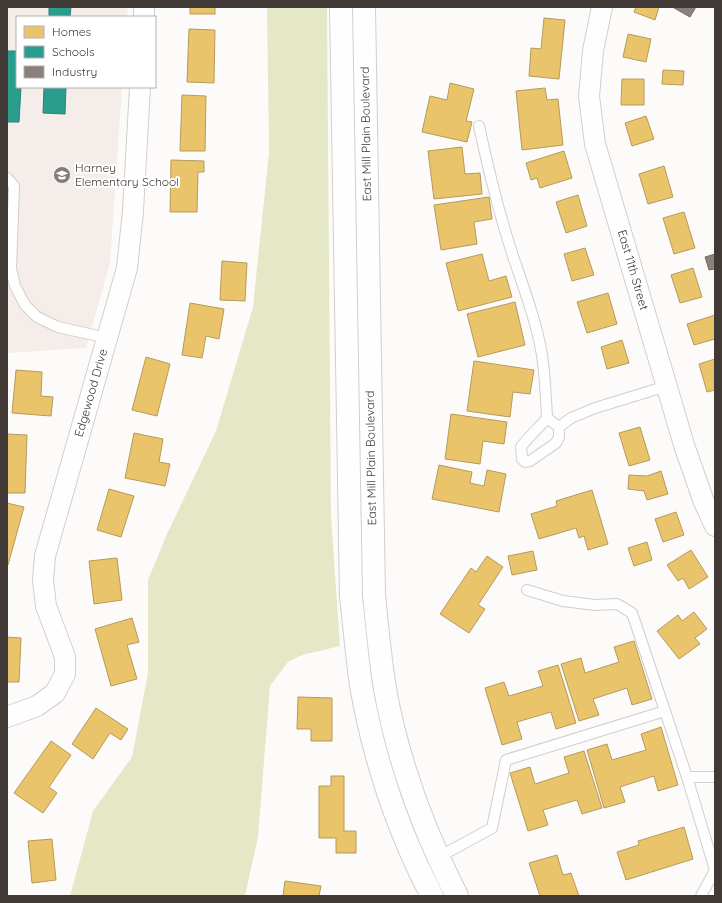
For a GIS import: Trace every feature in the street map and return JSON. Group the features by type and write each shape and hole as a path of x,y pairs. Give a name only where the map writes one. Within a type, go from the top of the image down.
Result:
{"main road":[{"name":"East Mill Plain Boulevard","path":"341,7 351,597 362,691 372,738 395,810 416,865 432,896"},
{"name":"East Mill Plain Boulevard","path":"364,7 374,595 385,689 395,736 412,794 438,858 457,896"}],"street":[{"name":"East 11th Street","path":"602,7 593,52 589,96 596,144 685,448 704,502 715,526"},
{"name":"Edgewood Drive","path":"7,717 37,706 55,693 65,674 65,657 46,606 43,580 46,556 127,268 133,212 140,88"}],"lane":[{"path":"479,126 489,172 542,354 546,387 547,418 521,447 522,459 525,462 530,461 556,444 559,437 559,427"},
{"path":"7,178 14,186 10,237 11,269 15,286 25,305 37,317 58,327 107,338"},
{"path":"559,427 571,418 595,408 667,386"},
{"path":"547,418 559,427"},
{"path":"527,590 563,601 595,605 617,604 632,613 687,777 715,870 701,896"},
{"path":"438,858 492,828 506,760 665,711"},
{"path":"687,777 715,777"}],"shaded area":[{"name":"Harney Elementary School","path":"7,7 128,7 127,16 16,16 16,88 122,88 110,263 86,348 7,353"}],"green space":[{"path":"267,7 327,7 331,516 340,646 302,655 288,662 270,686 258,837 245,896 70,896 93,811 132,757 148,673 148,580 167,534 216,431 253,307 269,152"}],"building: Homes":[{"path":"190,7 215,7 215,14 190,14"},
{"path":"636,7 659,7 655,20 634,12"},
{"path":"544,18 565,20 559,79 529,76 531,48 541,49"},
{"path":"189,29 215,30 214,83 187,82"},
{"path":"628,34 651,39 646,62 623,57"},
{"path":"663,70 684,71 683,85 662,84"},
{"path":"622,79 644,79 644,105 621,105"},
{"path":"450,83 474,89 466,121 472,122 467,142 422,132 430,96 447,100"},
{"path":"545,88 547,100 558,99 563,145 522,150 516,91"},
{"path":"182,95 206,96 205,151 180,151"},
{"path":"646,116 654,139 632,146 625,123"},
{"path":"462,147 465,174 480,173 482,194 434,199 428,151"},
{"path":"564,151 572,178 540,188 537,178 531,180 526,163"},
{"path":"171,160 204,161 204,172 198,172 197,212 170,212"},
{"path":"664,166 673,197 648,204 639,174"},
{"path":"578,195 587,226 566,233 556,202"},
{"path":"489,197 492,219 474,222 477,244 441,250 434,205"},
{"path":"684,212 695,248 674,254 663,218"},
{"path":"585,248 594,275 572,281 564,254"},
{"path":"482,254 489,281 506,276 512,297 458,311 446,263"},
{"path":"222,261 247,263 245,301 220,300"},
{"path":"693,268 702,297 680,303 671,275"},
{"path":"608,293 617,324 587,333 577,302"},
{"path":"515,302 525,345 478,357 467,314"},
{"path":"190,303 224,309 219,339 206,336 202,358 182,355"},
{"path":"715,315 715,339 694,345 687,324"},
{"path":"622,340 629,363 607,369 601,347"},
{"path":"146,357 170,364 157,416 132,410"},
{"path":"715,359 715,390 707,392 699,364"},
{"path":"474,361 534,370 530,394 513,392 510,417 467,411"},
{"path":"16,370 42,372 41,396 53,397 51,416 12,413"},
{"path":"451,414 507,422 504,444 483,441 480,464 445,459"},
{"path":"640,427 650,460 629,466 619,433"},
{"path":"134,433 163,439 159,462 170,464 165,486 125,478"},
{"path":"7,434 27,435 25,493 7,493"},
{"path":"439,465 472,472 470,483 484,486 487,470 506,474 499,512 432,499"},
{"path":"661,471 668,494 647,500 644,491 628,489 629,475 647,476"},
{"path":"109,489 134,496 121,537 97,530"},
{"path":"592,490 608,544 588,550 584,536 579,538 576,528 539,539 531,514 557,506 556,501"},
{"path":"7,503 24,507 8,565 7,565"},
{"path":"676,512 684,535 663,542 655,519"},
{"path":"647,542 652,560 634,566 628,548"},
{"path":"691,550 708,577 689,589 683,578 678,581 667,565"},
{"path":"533,551 537,570 512,575 508,556"},
{"path":"487,556 503,567 478,605 485,609 469,633 440,614 471,568 476,572"},
{"path":"117,558 122,600 94,604 89,561"},
{"path":"694,612 707,629 695,638 700,644 679,659 657,631 678,615 682,621"},
{"path":"132,618 139,642 127,645 137,679 111,686 95,629"},
{"path":"7,637 21,638 19,682 7,682"},
{"path":"634,641 652,699 632,705 627,688 593,699 599,715 579,721 561,664 581,658 585,673 619,662 614,647"},
{"path":"558,665 576,723 556,729 551,712 517,722 522,739 502,745 485,688 504,682 509,696 543,686 538,671"},
{"path":"298,697 332,698 332,741 311,741 311,729 297,729"},
{"path":"96,708 128,729 121,740 110,733 93,759 72,744"},
{"path":"661,727 678,785 658,791 654,776 620,787 625,802 604,808 587,750 607,744 612,760 646,750 641,734"},
{"path":"51,741 71,755 49,787 57,793 43,813 14,793"},
{"path":"584,751 602,808 582,814 577,800 543,810 548,825 528,831 510,773 530,767 535,784 569,773 564,757"},
{"path":"331,776 344,776 344,831 356,831 356,853 336,853 336,838 319,838 319,786 331,786"},
{"path":"684,827 693,859 626,880 617,852 639,845 638,841"},
{"path":"52,839 56,880 32,883 28,841"},
{"path":"557,855 563,875 571,873 579,896 540,896 529,863"},
{"path":"285,881 321,886 319,896 283,896"}],"building: Schools":[{"path":"49,7 71,7 70,16 49,16"},
{"path":"7,51 16,51 16,88 21,88 19,122 7,122"},
{"path":"44,88 66,88 65,114 43,113"}],"building: Industry":[{"path":"696,7 690,17 674,8"},
{"path":"715,254 715,269 709,270 705,257"}],"place":[{"name":"Harney Elementary School","path":"62,175"}]}
